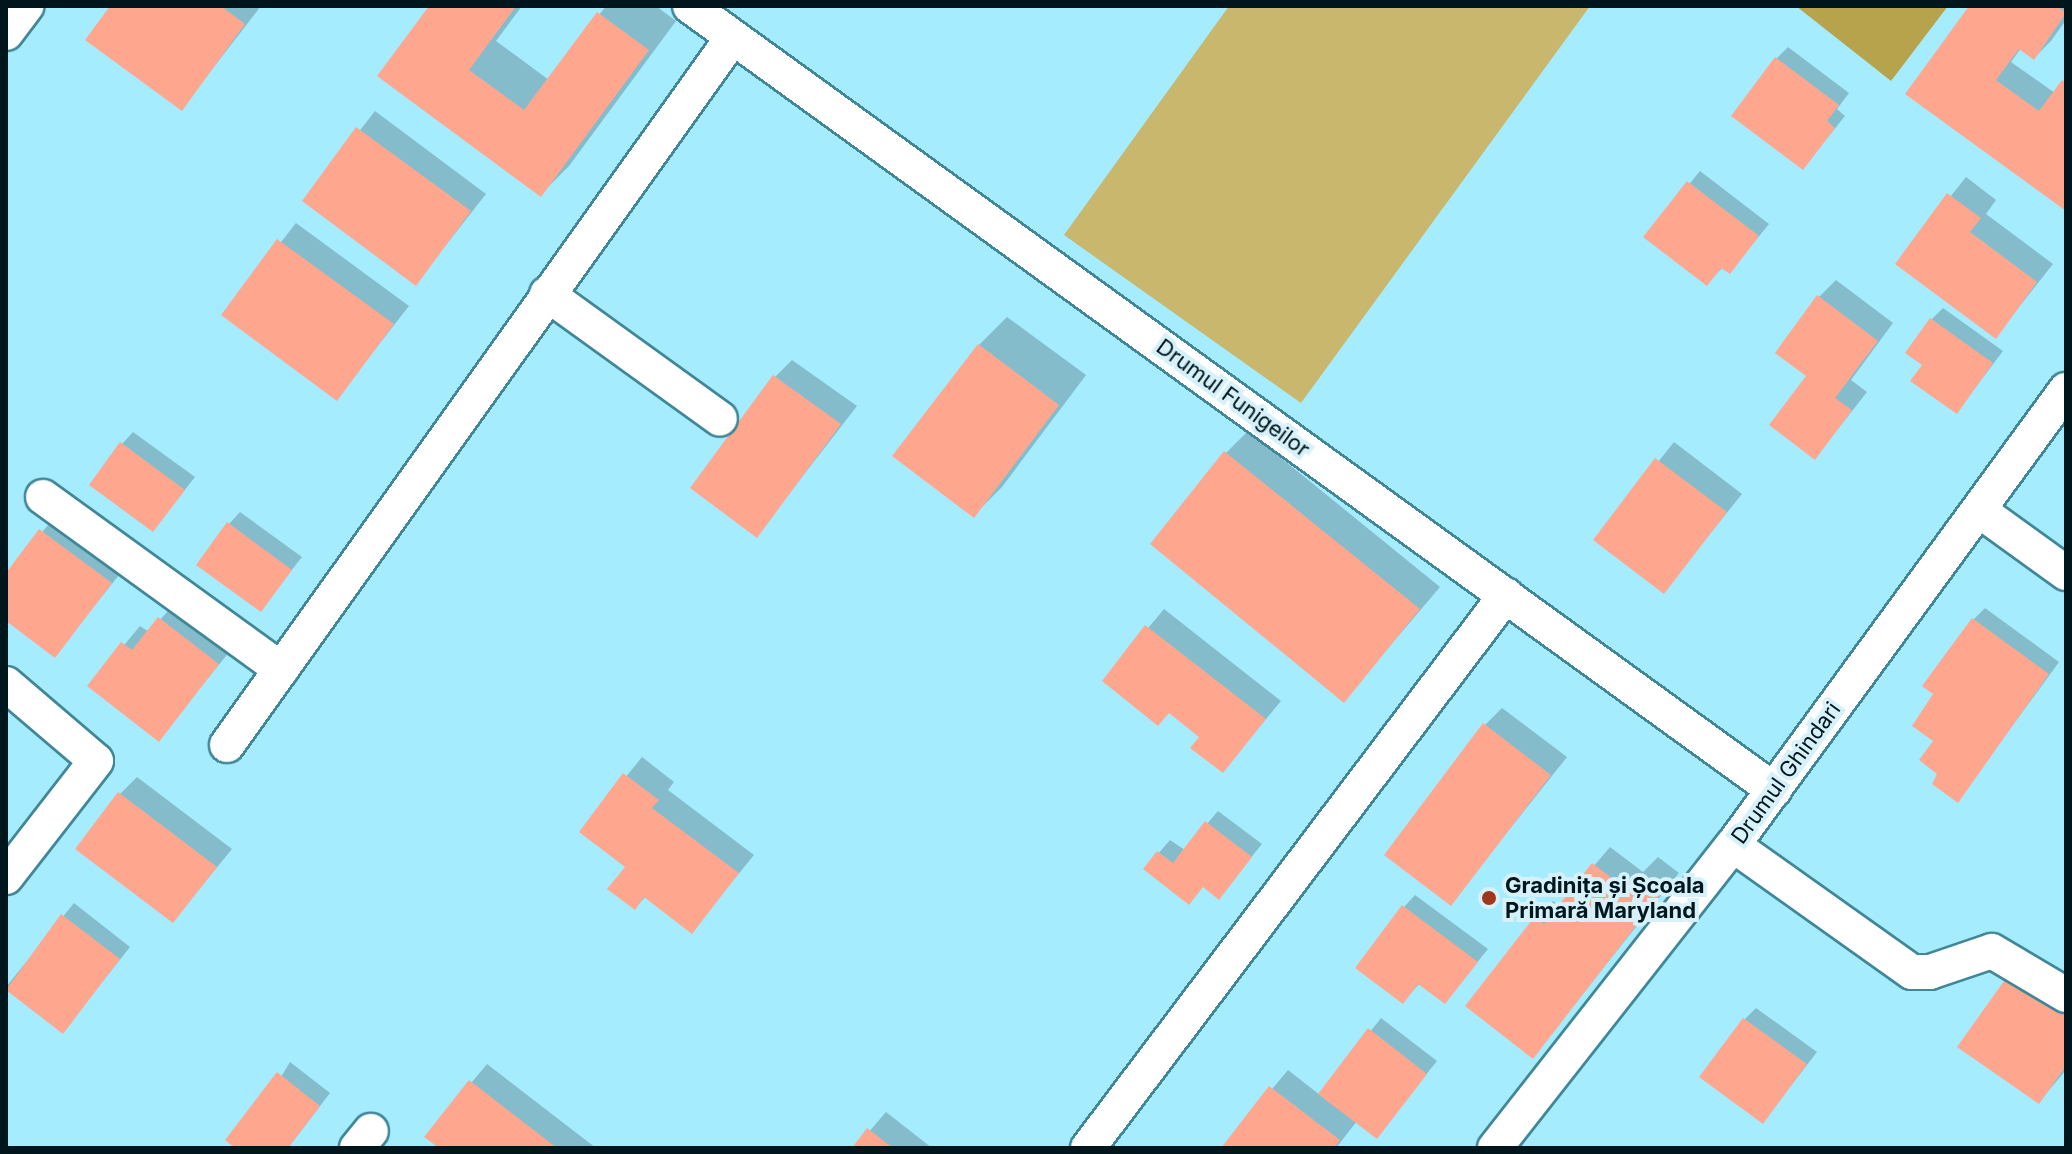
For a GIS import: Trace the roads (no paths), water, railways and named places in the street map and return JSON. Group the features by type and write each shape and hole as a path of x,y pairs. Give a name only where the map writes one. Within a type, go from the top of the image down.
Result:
{"street":[{"path":"6,33 26,6"},
{"name":"Drumul Funigeilor","path":"690,6 1774,790"},
{"path":"227,745 733,37"},
{"path":"547,294 720,419"},
{"name":"Drumul Ghindari","path":"1495,1148 1733,845 2066,390"},
{"path":"43,497 281,669"},
{"path":"1980,511 2066,573"},
{"path":"1088,1148 1506,595"},
{"path":"6,684 96,761 6,877"},
{"path":"1733,845 1912,972 1930,972 1992,951 2066,995"}],"place":[{"name":"Gradinița și Școala Primară Maryland","path":"1489,898"}]}
